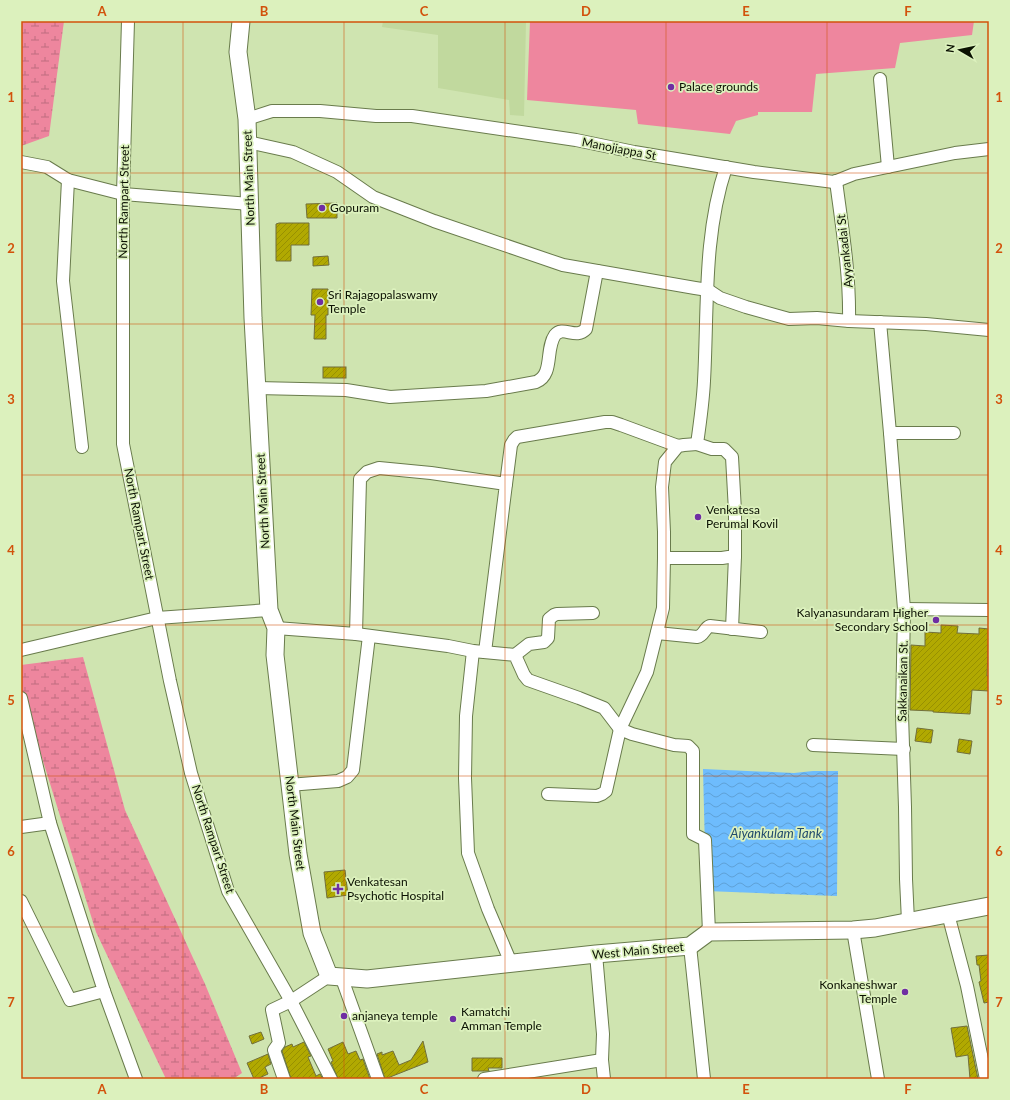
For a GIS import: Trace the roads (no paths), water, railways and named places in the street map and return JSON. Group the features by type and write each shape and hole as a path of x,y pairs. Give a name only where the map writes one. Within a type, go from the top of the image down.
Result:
{"street":[{"name":"North Rampart Street","path":"128,21 123,194 122,444 191,773 228,890 291,1001 331,1079"},
{"name":"North Main Street","path":"241,21 238,52 247,119 253,318 269,610 276,628 275,655 290,783 289,785 298,854 312,933 335,976"},
{"path":"880,79 888,167"},
{"name":"Manojiappa St","path":"247,119 272,111 320,111 376,116 412,116 576,140 634,152 726,167 834,182 854,174 955,153 989,149"},
{"path":"248,142 293,152 337,172 373,197 434,221 563,265 708,290 720,298 789,319 817,318 926,324 989,330"},
{"path":"21,162 47,167 68,180 123,194 250,204"},
{"path":"697,444 704,383 709,254 712,226 726,167"},
{"path":"68,180 63,281 82,447"},
{"name":"Ayyankadai St","path":"836,181 844,236 853,321"},
{"path":"257,388 346,390 390,397 486,391 536,382 541,380 546,373 553,341 556,335 559,332 564,331 578,334 583,333 586,329 598,271"},
{"name":"Sakkanaikan St.","path":"880,322 904,609 902,715 906,807 906,880 908,921"},
{"path":"511,963 488,909 468,853 465,778 466,716 479,651 511,445 517,437 612,422 678,446"},
{"path":"890,433 954,433"},
{"path":"548,794 597,796 606,791 620,729 648,672 663,608 664,532 662,481 665,462 678,446 684,444 697,444 712,449 724,449 732,457 736,511 732,629"},
{"path":"356,634 360,479 367,472 379,468 432,473 506,484"},
{"path":"664,558 722,558 735,556"},
{"path":"904,609 989,610"},
{"path":"21,650 158,618 269,610"},
{"path":"276,628 356,634 514,655 529,644 544,642 548,638 550,619 554,615 593,613"},
{"path":"657,633 697,637 702,635 710,626 760,632"},
{"path":"289,785 347,778 353,770 369,636"},
{"path":"514,655 528,680 604,708 620,729 632,734 674,745 688,746 693,751 693,834 705,840 709,932 854,930 875,928 989,906"},
{"path":"21,700 50,822 104,991 136,1079"},
{"path":"813,745 904,749"},
{"path":"21,827 50,822"},
{"path":"21,901 70,1000 104,991"},
{"path":"948,914 967,986 986,1079"},
{"path":"854,930 878,1079"},
{"name":"West Main Street","path":"335,976 367,979 596,954 690,946 709,932"},
{"path":"690,946 704,1079"},
{"path":"596,954 603,1034 602,1060 604,1079"},
{"path":"284,1079 274,1050 279,1043 272,1010 335,976 378,1079"},
{"path":"484,1079 602,1060"}],"water":[{"name":"Aiyankulam Tank","path":"703,769 794,773 838,771 837,896 706,891"}],"place":[{"name":"Palace grounds","path":"671,87"},
{"name":"Gopuram","path":"322,208"},
{"name":"Sri Rajagopalaswamy Temple","path":"320,302"},
{"name":"Venkatesa Perumal Kovil","path":"698,517"},
{"name":"Kalyanasundaram Higher Secondary School","path":"936,620"},
{"name":"Venkatesan Psychotic Hospital","path":"338,889"},
{"name":"Konkaneshwar Temple","path":"905,992"},
{"name":"anjaneya temple","path":"344,1016"},
{"name":"Kamatchi Amman Temple","path":"453,1019"}]}
